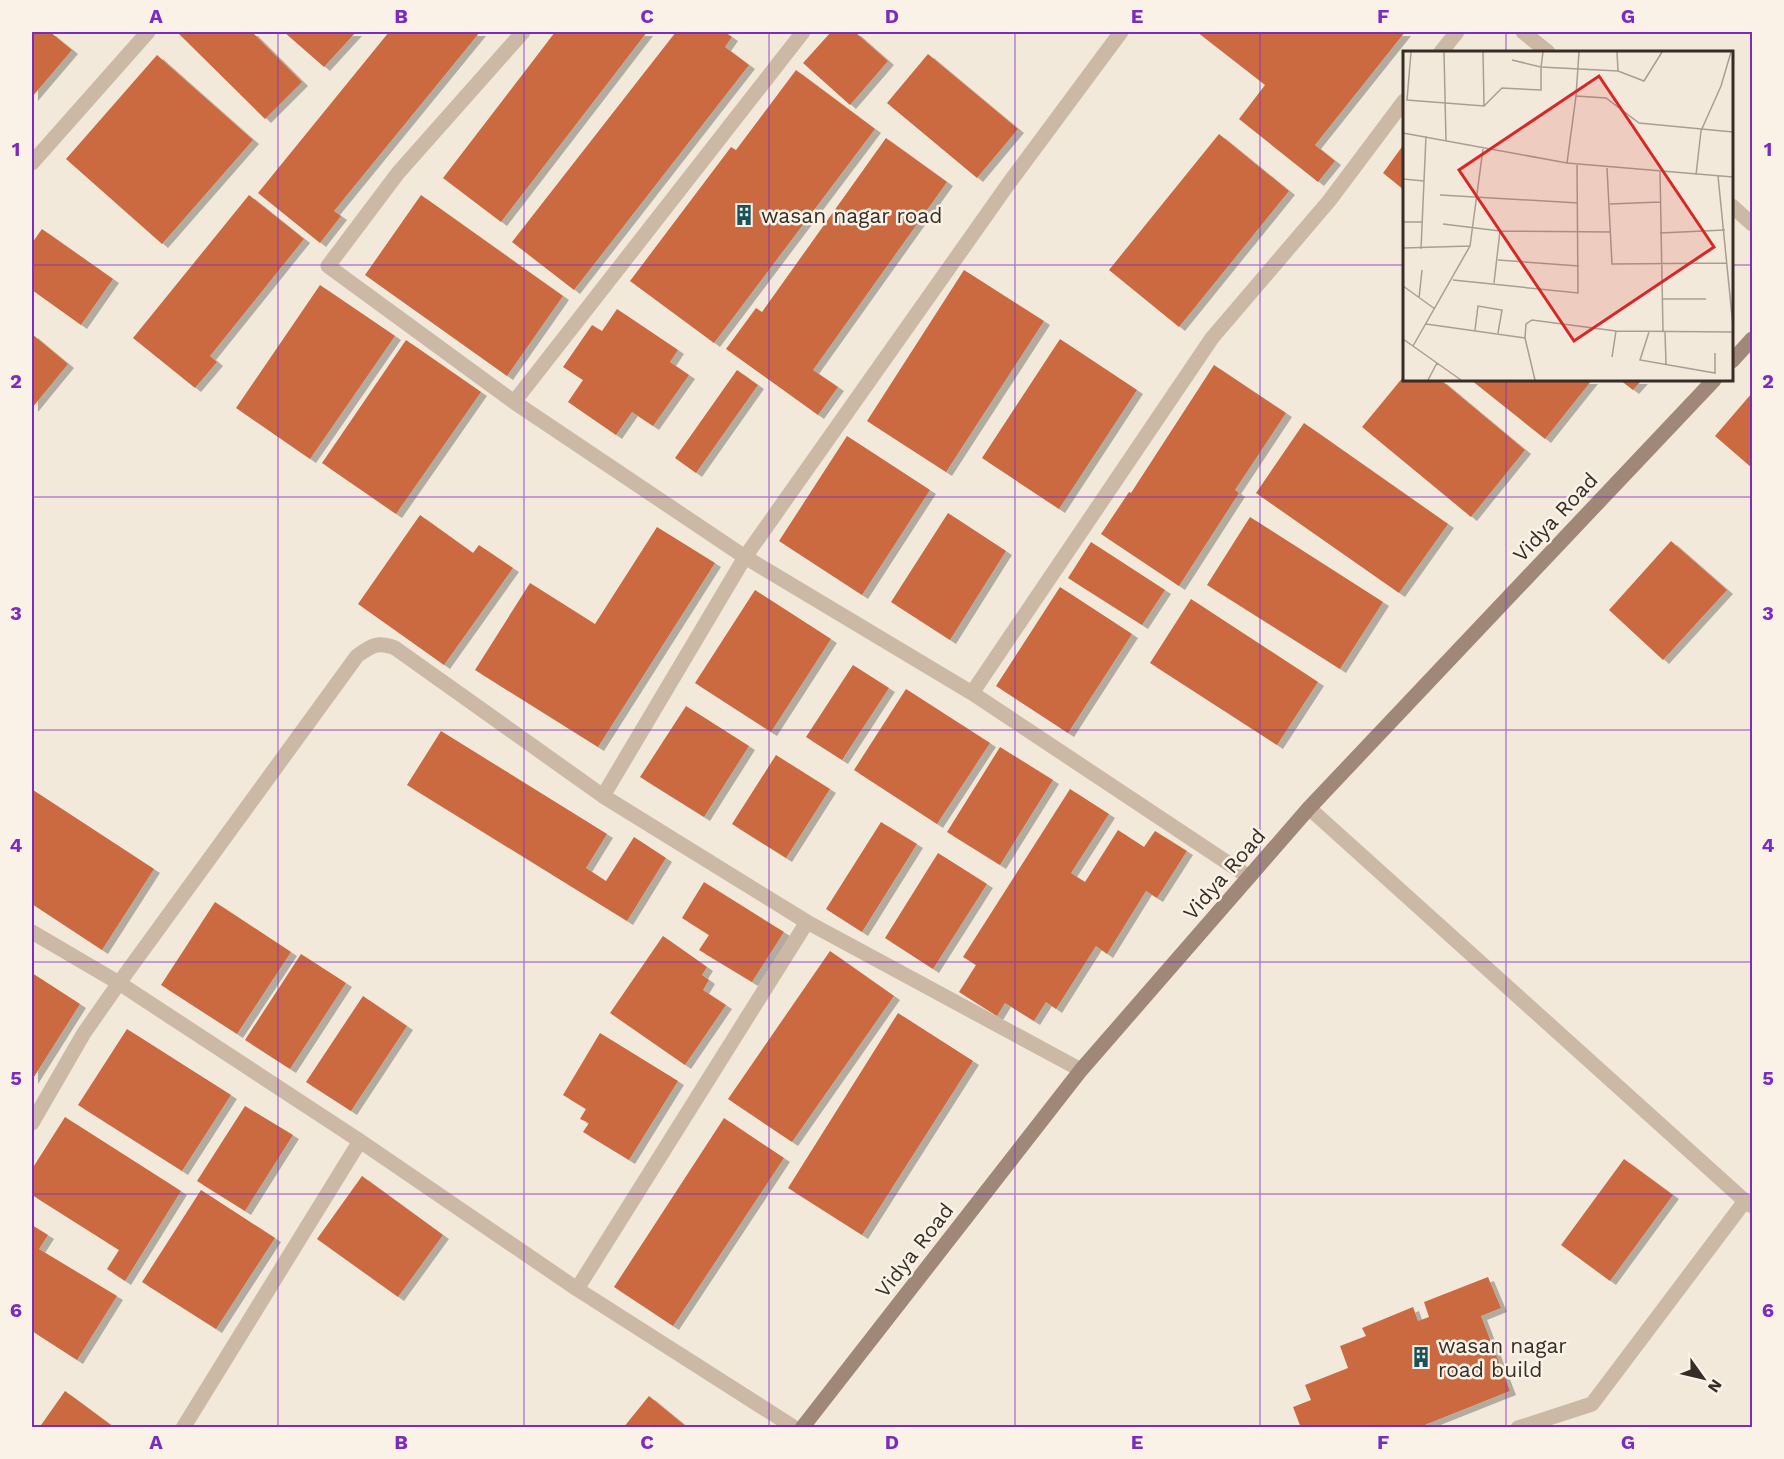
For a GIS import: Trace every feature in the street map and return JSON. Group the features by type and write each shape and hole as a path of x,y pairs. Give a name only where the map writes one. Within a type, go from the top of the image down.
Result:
{"street":[{"path":"32,163 147,32"},
{"path":"523,32 398,173 328,266 514,402 745,557 972,693 1249,877"},
{"path":"514,402 803,32"},
{"path":"603,796 745,557 1009,183 1121,32"},
{"path":"1442,51 1457,32"},
{"path":"1523,32 1547,51"},
{"path":"972,693 1212,338 1329,201 1403,102"},
{"path":"1733,209 1752,224"},
{"path":"1733,360 1752,339"},
{"name":"Vidya Road","path":"802,1428 1081,1070 1309,808 1713,381"},
{"path":"32,1123 84,1033 357,656 370,646 383,644 395,648 603,796 807,922 1081,1070"},
{"path":"1309,808 1749,1203 1592,1404 1518,1428"},
{"path":"577,1289 807,922"},
{"path":"32,932 119,983 360,1141 577,1289 795,1428"},
{"path":"183,1428 360,1141"}],"building":[{"path":"32,32 50,32 72,50 32,97"},
{"path":"177,32 252,32 302,82 265,119"},
{"path":"284,32 356,32 324,67"},
{"path":"389,32 480,32 334,211 341,216 320,243 258,193"},
{"path":"555,32 647,32 501,222 443,178"},
{"path":"676,32 725,32 732,37 725,47 749,65 574,290 512,242"},
{"path":"831,32 855,32 888,61 850,105 803,63"},
{"path":"1197,32 1405,32 1315,145 1335,161 1318,182 1239,119 1265,85"},
{"name":"wasan nagar road","path":"928,54 1018,129 977,178 887,103"},
{"path":"157,55 253,140 162,244 66,159"},
{"name":"wasan nagar road","path":"796,70 875,129 714,343 630,281 731,147 736,150"},
{"path":"1219,134 1289,191 1179,327 1109,270"},
{"name":"wasan nagar road","path":"886,138 947,182 813,370 838,387 818,415 726,349 756,308 762,312"},
{"path":"1403,145 1403,189 1383,173"},
{"path":"249,195 304,239 210,356 217,362 195,388 133,338"},
{"path":"421,195 563,296 507,376 365,275"},
{"path":"42,229 113,279 81,325 32,290 32,243"},
{"name":"wasan nagar road","path":"964,270 1044,321 946,472 867,421"},
{"path":"320,285 395,336 310,459 236,408"},
{"path":"617,309 678,350 670,362 689,375 653,426 632,412 616,435 568,402 583,380 563,367 592,325 602,331"},
{"path":"32,334 68,364 32,408"},
{"path":"1060,339 1137,390 1059,509 982,458"},
{"path":"406,340 481,392 396,514 322,463"},
{"path":"1214,365 1286,413 1235,490 1239,493 1179,586 1101,534 1129,492 1131,493"},
{"path":"737,370 758,385 696,473 675,458"},
{"path":"1403,377 1403,381 1442,381 1525,450 1471,517 1362,427"},
{"path":"1472,381 1591,381 1545,439"},
{"path":"1621,381 1641,381 1633,390"},
{"path":"1752,393 1752,468 1715,436"},
{"path":"1304,423 1448,524 1399,593 1256,493"},
{"path":"847,436 930,490 862,595 779,541"},
{"path":"948,513 1006,551 950,640 891,602"},
{"path":"420,515 473,553 479,545 513,568 444,665 358,604"},
{"path":"1250,517 1383,602 1340,669 1207,585"},
{"path":"657,527 715,563 598,747 475,670 530,583 595,624"},
{"path":"1671,541 1727,590 1663,660 1609,610"},
{"path":"1091,542 1165,590 1142,625 1068,578"},
{"path":"1060,587 1132,634 1068,733 996,686"},
{"path":"755,590 831,639 771,732 695,683"},
{"path":"1191,599 1318,682 1277,745 1150,663"},
{"path":"853,665 889,688 842,760 806,737"},
{"path":"906,689 990,743 937,824 854,770"},
{"path":"686,706 749,746 704,817 640,777"},
{"path":"441,731 607,834 586,868 606,881 634,837 666,858 627,921 407,785"},
{"path":"1000,747 1053,780 1000,865 947,832"},
{"path":"776,755 830,789 786,858 732,824"},
{"path":"1070,789 1109,814 1071,873 1085,882 1118,830 1144,847 1155,831 1187,851 1157,898 1146,891 1107,954 1096,946 1056,1009 1046,1002 1034,1021 1005,1003 997,1016 959,992 976,965 963,957"},
{"path":"33,790 154,869 102,950 32,904"},
{"path":"881,822 917,844 862,932 826,909"},
{"path":"938,853 987,884 933,969 885,938"},
{"path":"704,882 784,932 752,982 699,950 709,935 682,918"},
{"path":"215,902 291,952 237,1034 161,985"},
{"path":"663,936 707,967 702,975 709,980 703,990 726,1005 685,1065 610,1013"},
{"path":"830,951 894,996 792,1142 728,1099"},
{"path":"301,954 346,983 290,1069 245,1040"},
{"path":"32,973 80,1004 32,1080"},
{"path":"363,996 407,1026 351,1111 306,1082"},
{"path":"898,1013 973,1061 862,1235 788,1188"},
{"path":"127,1029 231,1095 182,1171 78,1105"},
{"path":"600,1033 678,1081 629,1160 583,1132 589,1123 580,1119 586,1109 563,1095"},
{"path":"245,1106 293,1135 245,1211 197,1181"},
{"path":"65,1117 181,1191 125,1281 107,1269 119,1250 32,1195 32,1169"},
{"path":"724,1118 784,1158 673,1326 614,1287"},
{"path":"1624,1159 1673,1195 1610,1281 1561,1245"},
{"path":"362,1176 443,1235 398,1297 317,1239"},
{"path":"201,1190 275,1238 216,1329 142,1282"},
{"path":"32,1225 48,1235 39,1249 117,1296 77,1360 32,1331"},
{"name":"wasan nagar road build","path":"1488,1277 1501,1308 1481,1316 1510,1391 1417,1428 1301,1428 1293,1407 1311,1400 1305,1385 1348,1368 1340,1346 1366,1336 1362,1328 1413,1307 1418,1321 1429,1317 1424,1302"},
{"path":"65,1391 115,1428 39,1428"},
{"path":"649,1396 688,1428 623,1428"}],"place":[{"name":"wasan nagar road","path":"744,215"},
{"name":"wasan nagar road build","path":"1421,1357"}]}
